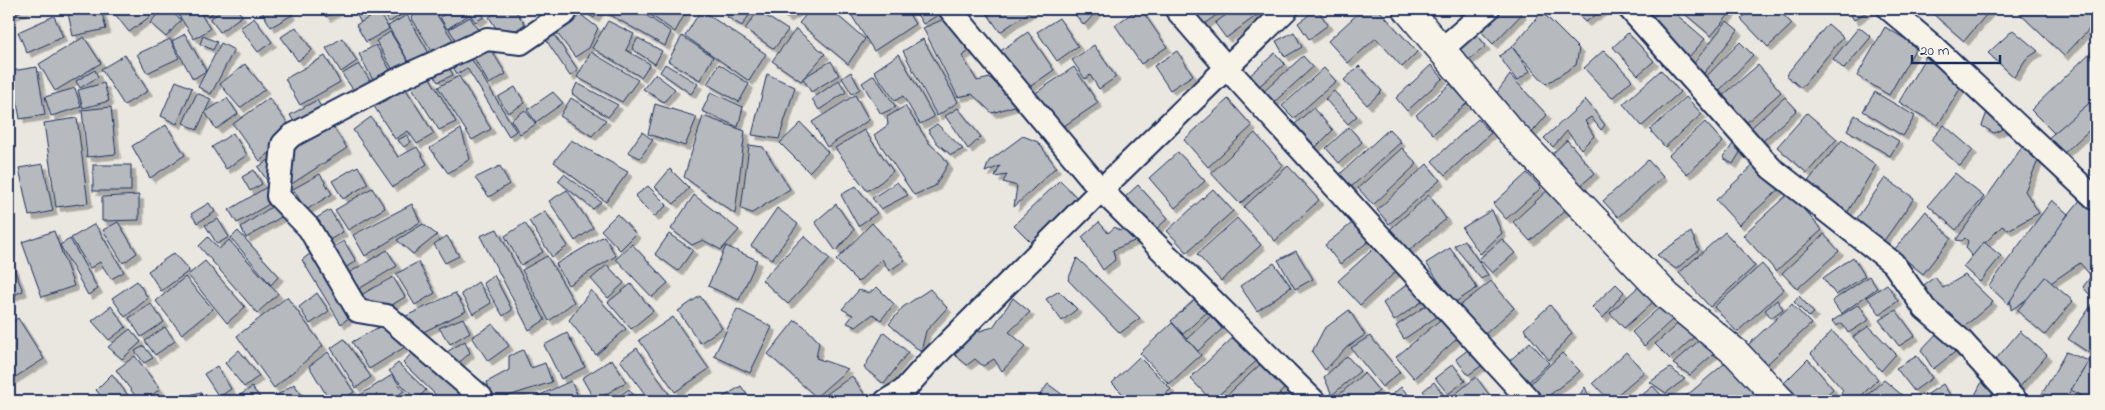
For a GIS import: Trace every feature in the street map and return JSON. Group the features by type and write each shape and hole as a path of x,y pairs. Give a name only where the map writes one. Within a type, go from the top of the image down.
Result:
{"street":[{"path":"476,401 481,397 387,316 358,311 309,228 278,196 283,144 292,136 403,77 487,39 521,44 565,14 567,9"},
{"path":"950,9 1101,190 1314,401"},
{"path":"1176,9 1227,68 1530,401"},
{"path":"897,398 928,363 1101,190 1287,9"},
{"path":"1406,9 1510,131 1667,296 1736,353 1781,401"},
{"path":"1441,50 1488,9"},
{"path":"1630,9 1772,168 1893,263 1925,309 1960,339 2016,401"},
{"path":"1889,9 1941,54 2096,199"}],"building":[{"path":"9,9 26,9 9,17"},
{"path":"67,9 101,9 106,29 73,36"},
{"path":"111,9 160,9 129,32"},
{"path":"162,9 168,9 181,20 166,37 150,23"},
{"path":"175,9 198,9 210,29 194,39"},
{"path":"201,9 219,9 206,17"},
{"path":"224,9 237,9 242,16 220,32 210,19"},
{"path":"260,9 288,9 292,15 271,27"},
{"path":"321,9 341,9 326,17"},
{"path":"355,9 377,9 379,12 361,23"},
{"path":"382,9 398,9 401,15 389,22"},
{"path":"426,9 433,9 453,40 433,53 411,17"},
{"path":"453,9 478,9 484,17 475,22 470,14 447,29 440,17"},
{"path":"503,9 514,9 525,24 503,39 489,17"},
{"path":"580,9 600,9 594,18"},
{"path":"600,9 637,9 671,32 665,46"},
{"path":"642,9 685,9 687,10 675,32"},
{"path":"732,9 753,9 742,26 727,17"},
{"path":"780,9 801,9 786,18"},
{"path":"811,9 830,9 865,39 848,64 799,23"},
{"path":"857,9 906,9 915,24 874,51 850,13"},
{"path":"914,9 943,9 945,11 923,24"},
{"path":"984,9 1034,9 1000,32"},
{"path":"1070,9 1099,9 1084,25"},
{"path":"1138,9 1141,9 1167,47 1141,64 1115,25"},
{"path":"1192,9 1225,9 1204,24"},
{"path":"1234,9 1257,9 1260,13 1226,38 1215,23"},
{"path":"1317,9 1328,25 1309,39 1298,23"},
{"path":"1363,9 1378,9 1417,52 1402,67 1376,38 1348,63 1328,41"},
{"path":"1453,9 1472,9 1462,17"},
{"path":"1497,9 1517,9 1522,14 1493,44 1477,27"},
{"path":"1572,9 1605,9 1585,22"},
{"path":"1661,9 1670,9 1705,39 1687,59 1647,23"},
{"path":"1679,9 1730,9 1732,11 1711,36"},
{"path":"1752,9 1778,9 1792,24 1768,47 1741,19"},
{"path":"1847,9 1871,9 1854,20"},
{"path":"1935,9 1991,9 1964,41 1932,13"},
{"path":"2015,9 2086,9 2096,19 2096,22 2064,56"},
{"path":"575,10 598,28 589,48 575,57 553,28"},
{"path":"701,10 766,54 749,81 685,36"},
{"path":"758,11 788,30 774,49 745,29"},
{"path":"379,12 389,29 366,42 356,25"},
{"path":"1542,12 1579,49 1576,65 1546,84 1512,47"},
{"path":"407,15 429,53 410,64 388,26"},
{"path":"54,16 63,37 27,53 18,32"},
{"path":"470,17 481,35 460,47 449,29"},
{"path":"949,17 975,47 962,56 977,81 990,78 1017,105 992,113 972,94 958,97 923,28"},
{"path":"254,18 272,42 258,52 240,28"},
{"path":"1059,18 1078,46 1057,61 1037,32"},
{"path":"608,21 634,34 626,50 650,64 641,77 592,48"},
{"path":"1727,21 1738,30 1701,77 1690,68"},
{"path":"1828,24 1843,37 1801,88 1786,75"},
{"path":"296,27 312,50 298,61 281,37"},
{"path":"1471,27 1486,46 1466,62 1451,45"},
{"path":"1859,27 1871,37 1844,69 1833,59"},
{"path":"1885,27 1917,46 1889,95 1857,76"},
{"path":"550,29 578,70 570,76 542,34"},
{"path":"796,29 825,54 801,81 772,61"},
{"path":"2013,30 2038,51 2026,59 2014,77 1988,53"},
{"path":"390,32 411,66 396,75 376,41"},
{"path":"1028,32 1054,70 1025,90 999,52"},
{"path":"1294,32 1302,47 1285,57 1276,41"},
{"path":"1628,33 1654,61 1638,75 1613,47"},
{"path":"185,34 206,71 193,79 172,41"},
{"path":"203,36 217,42 213,50 200,44"},
{"path":"682,36 713,57 700,80 668,61"},
{"path":"84,37 101,63 55,91 39,64"},
{"path":"342,38 357,61 341,72 326,48"},
{"path":"638,38 662,51 655,64 632,49"},
{"path":"170,39 179,58 147,73 137,54"},
{"path":"923,39 958,102 937,116 903,51"},
{"path":"1740,42 1753,55 1717,93 1703,80"},
{"path":"221,43 234,50 211,94 198,87"},
{"path":"487,43 506,74 489,84 470,51"},
{"path":"376,45 393,75 375,84 359,54"},
{"path":"1094,45 1116,77 1099,89 1090,75 1085,79 1072,60"},
{"path":"1512,47 1530,71 1517,81 1499,56"},
{"path":"2096,47 2096,96 2057,136 2031,110"},
{"path":"1604,50 1632,80 1612,98 1584,68"},
{"path":"1177,51 1193,75 1170,90 1154,66"},
{"path":"467,52 516,131 509,136 467,68 457,74 450,61"},
{"path":"591,52 638,80 622,102 577,77"},
{"path":"1275,53 1285,64 1257,88 1247,78"},
{"path":"899,54 934,117 920,124 903,96 895,101 874,71"},
{"path":"125,55 148,91 124,105 101,69"},
{"path":"325,56 340,82 300,105 285,79"},
{"path":"1303,56 1313,67 1272,104 1262,93"},
{"path":"1926,56 1966,79 1938,125 1899,102"},
{"path":"445,61 453,75 438,82 429,68"},
{"path":"831,61 839,75 811,92 803,78"},
{"path":"245,64 265,89 240,108 220,84"},
{"path":"359,64 373,85 357,95 342,74"},
{"path":"665,64 698,84 691,94 660,72"},
{"path":"719,64 749,84 739,102 707,84"},
{"path":"1431,65 1443,78 1407,111 1396,98"},
{"path":"1758,65 1781,92 1745,124 1721,97"},
{"path":"1359,66 1382,91 1367,105 1344,80"},
{"path":"37,67 45,115 20,119 12,71"},
{"path":"1074,67 1098,103 1058,130 1034,94"},
{"path":"1324,68 1336,81 1294,118 1282,106"},
{"path":"95,70 98,77 80,88 76,81"},
{"path":"1661,70 1680,92 1642,126 1623,104"},
{"path":"851,72 860,89 852,94 842,78"},
{"path":"427,73 456,122 439,130 409,83"},
{"path":"655,74 675,89 664,102 643,89"},
{"path":"767,74 795,87 779,139 752,135"},
{"path":"874,75 896,107 881,114 862,83"},
{"path":"1510,75 1547,115 1529,136 1490,102"},
{"path":"459,76 491,129 472,140 438,87"},
{"path":"839,80 846,92 819,110 812,99"},
{"path":"176,81 192,88 177,124 161,116"},
{"path":"104,83 109,101 83,108 78,90"},
{"path":"402,83 434,134 417,144 408,131 395,139 370,100"},
{"path":"577,83 618,105 608,117 572,94"},
{"path":"1450,84 1467,103 1433,134 1416,115"},
{"path":"515,87 525,103 508,113 498,97"},
{"path":"75,88 81,107 51,116 45,97"},
{"path":"1334,91 1357,116 1348,124 1325,99"},
{"path":"553,92 563,103 536,122 527,110"},
{"path":"711,92 743,107 738,127 702,111"},
{"path":"1875,92 1915,116 1903,136 1863,111"},
{"path":"197,93 211,99 197,130 183,123"},
{"path":"855,95 869,120 827,147 812,122"},
{"path":"1686,97 1702,114 1665,147 1650,130"},
{"path":"1785,97 1797,110 1763,141 1751,128"},
{"path":"227,98 238,114 216,129 205,112"},
{"path":"269,98 294,132 260,161 233,124"},
{"path":"571,98 606,120 592,136 560,116"},
{"path":"1228,99 1252,126 1208,167 1184,140"},
{"path":"317,100 326,116 299,131 290,115"},
{"path":"1586,100 1605,125 1601,130 1591,117 1585,121 1594,136 1581,149 1567,131 1553,147 1544,138"},
{"path":"2093,100 2095,125 2063,154 2046,140"},
{"path":"655,104 697,117 685,146 648,134"},
{"path":"905,106 929,143 943,156 948,164 935,186 914,195 874,135 888,125 887,117"},
{"path":"111,107 116,154 87,157 82,110"},
{"path":"958,108 981,137 968,149 945,116"},
{"path":"1313,108 1333,130 1316,147 1295,124"},
{"path":"525,110 536,124 520,134 511,120"},
{"path":"1987,112 2007,127 1994,133 1982,126"},
{"path":"1807,113 1837,139 1807,173 1777,147"},
{"path":"1855,115 1899,141 1890,156 1847,130"},
{"path":"703,116 745,131 735,214 684,177"},
{"path":"371,117 398,157 417,147 427,164 393,187 353,130"},
{"path":"77,118 88,203 56,207 44,123"},
{"path":"1478,119 1491,133 1445,175 1432,161"},
{"path":"329,121 347,148 287,187 286,148"},
{"path":"1705,122 1723,142 1687,174 1669,155"},
{"path":"801,123 828,152 809,172 780,143"},
{"path":"937,124 963,149 951,155 937,143 928,130"},
{"path":"166,125 185,155 150,178 132,146"},
{"path":"1944,125 1973,150 1960,166 1931,140"},
{"path":"1349,127 1362,142 1339,163 1326,148"},
{"path":"461,129 470,159 448,173 430,148"},
{"path":"1389,129 1401,142 1351,187 1340,174"},
{"path":"864,130 893,171 867,191 835,148"},
{"path":"642,132 653,140 640,158 628,152"},
{"path":"233,133 247,155 226,169 212,147"},
{"path":"1255,133 1283,165 1240,204 1211,173"},
{"path":"407,135 411,142 404,147 398,140"},
{"path":"1023,136 1038,142 1056,167 1014,207 1017,186 1003,182 1007,175 995,177 1000,166 985,172 989,161"},
{"path":"571,140 628,172 606,202 554,162"},
{"path":"1567,140 1595,173 1578,188 1549,157"},
{"path":"1842,140 1876,165 1844,218 1805,185"},
{"path":"1735,141 1742,149 1733,164 1723,158"},
{"path":"2025,143 2040,156 2025,191 2039,213 2008,230 2002,226 1972,256 1966,249 1968,241 1965,238 1962,241 1956,240"},
{"path":"749,145 763,147 790,189 752,213 741,209"},
{"path":"1402,148 1417,164 1373,205 1358,188"},
{"path":"1178,152 1205,181 1175,208 1149,178"},
{"path":"269,160 277,175 268,182 258,167"},
{"path":"1648,160 1663,177 1618,217 1603,201"},
{"path":"1758,161 1782,187 1739,225 1716,200"},
{"path":"43,164 53,211 29,216 19,168"},
{"path":"1427,164 1440,180 1389,224 1377,210"},
{"path":"93,165 131,165 131,191 93,191"},
{"path":"358,166 368,184 343,199 332,181"},
{"path":"500,166 509,184 489,197 475,178"},
{"path":"1288,166 1319,200 1275,241 1244,207"},
{"path":"670,169 689,188 674,204 655,187"},
{"path":"254,170 262,184 250,191 242,177"},
{"path":"1527,173 1541,188 1506,219 1493,204"},
{"path":"1955,173 1984,197 1956,230 1928,205"},
{"path":"320,174 332,194 306,210 293,189"},
{"path":"564,174 601,202 593,209 558,181"},
{"path":"1885,178 1914,198 1881,245 1853,224"},
{"path":"1060,180 1079,200 1033,244 1014,225"},
{"path":"897,182 908,195 881,209 872,198"},
{"path":"270,185 276,200 237,223 229,210"},
{"path":"1138,185 1168,218 1154,231 1124,198"},
{"path":"648,186 667,205 654,217 635,196"},
{"path":"856,186 877,213 858,226 841,195"},
{"path":"372,188 385,208 348,230 335,210"},
{"path":"1550,188 1568,208 1530,241 1513,222"},
{"path":"1213,189 1233,211 1187,252 1167,231"},
{"path":"567,190 593,228 575,241 549,201"},
{"path":"1789,193 1822,230 1776,271 1743,235"},
{"path":"2086,193 2096,202 2096,297 2094,300 2083,287 2091,276 2080,263 2011,310 2010,286"},
{"path":"139,195 139,220 102,221 102,197"},
{"path":"694,195 739,230 721,250 703,240 692,245 671,229"},
{"path":"1429,195 1446,219 1406,253 1388,231"},
{"path":"2052,200 2068,214 2008,304 1989,286"},
{"path":"279,202 286,214 246,238 241,227"},
{"path":"209,203 215,212 197,223 191,214"},
{"path":"412,204 420,222 365,256 353,235"},
{"path":"836,204 854,230 836,251 815,222"},
{"path":"777,208 798,224 772,259 751,246"},
{"path":"330,210 343,232 326,242 313,220"},
{"path":"1492,210 1502,233 1480,254 1462,228"},
{"path":"545,211 568,246 552,257 529,221"},
{"path":"1926,211 1951,238 1923,274 1894,250"},
{"path":"617,214 636,234 620,250 601,230"},
{"path":"1237,218 1261,245 1221,281 1197,254"},
{"path":"218,219 229,237 217,244 205,225"},
{"path":"1357,219 1374,237 1340,264 1325,245"},
{"path":"118,222 137,253 123,263 103,230"},
{"path":"1099,222 1108,233 1115,227 1120,231 1126,226 1139,239 1113,250 1115,260 1103,270 1082,237"},
{"path":"525,223 543,252 521,265 505,236"},
{"path":"872,223 905,260 889,271 882,259 858,282 836,260"},
{"path":"95,224 124,272 111,279 100,262 90,268 71,238"},
{"path":"423,224 437,235 413,254 397,240"},
{"path":"497,229 545,320 529,330 480,236"},
{"path":"54,231 74,286 42,297 22,242"},
{"path":"238,231 279,276 271,285 231,238"},
{"path":"1691,232 1699,250 1676,269 1657,255"},
{"path":"1725,232 1755,266 1710,307 1679,273"},
{"path":"669,234 693,250 678,271 655,254"},
{"path":"1824,234 1839,251 1797,289 1782,273"},
{"path":"447,236 459,256 445,263 434,244"},
{"path":"604,236 616,256 568,285 556,264"},
{"path":"804,236 830,259 788,304 762,280"},
{"path":"208,237 219,249 229,240 278,294 257,313 199,246"},
{"path":"70,239 98,289 88,295 60,245"},
{"path":"1502,239 1515,253 1492,273 1479,259"},
{"path":"1464,240 1488,275 1481,279 1454,246"},
{"path":"344,241 356,261 340,271 328,250"},
{"path":"1381,242 1402,266 1360,305 1338,281"},
{"path":"1984,242 2001,256 1980,282 1963,267"},
{"path":"632,244 668,283 652,297 616,259"},
{"path":"726,246 757,260 739,300 708,286"},
{"path":"1450,248 1477,288 1454,303 1426,263"},
{"path":"316,249 356,312 341,324 302,260"},
{"path":"387,250 397,266 357,290 347,274"},
{"path":"1296,251 1313,279 1295,289 1278,260"},
{"path":"174,253 189,271 161,291 148,271"},
{"path":"547,256 574,302 549,321 522,270"},
{"path":"1853,257 1865,276 1836,295 1823,278"},
{"path":"9,258 23,291 9,297"},
{"path":"1077,258 1140,318 1120,333 1068,280"},
{"path":"205,261 245,307 227,323 188,275"},
{"path":"418,262 435,293 415,305 396,274"},
{"path":"1274,263 1291,287 1257,311 1240,286"},
{"path":"1762,264 1784,289 1737,332 1714,307"},
{"path":"607,265 624,283 608,298 591,279"},
{"path":"494,275 512,310 503,316 483,283"},
{"path":"1965,275 1993,302 1965,326 1954,331 1921,287 1935,277 1943,288"},
{"path":"1869,276 1877,288 1841,314 1832,301"},
{"path":"185,277 213,309 182,334 156,301"},
{"path":"393,277 405,297 382,311 368,309 359,296"},
{"path":"2045,277 2073,301 2045,335 2017,311"},
{"path":"1414,279 1430,296 1394,321 1383,303"},
{"path":"137,281 148,298 125,317 112,298"},
{"path":"1491,281 1514,308 1483,336 1457,308"},
{"path":"478,282 491,303 473,314 461,294"},
{"path":"631,284 653,311 631,329 608,302"},
{"path":"1616,284 1624,292 1603,318 1592,307"},
{"path":"1887,284 1898,301 1880,314 1867,297"},
{"path":"877,287 894,304 881,320 873,314 856,327 847,323 853,315 842,309 859,290 869,293"},
{"path":"1638,287 1653,302 1624,328 1610,313"},
{"path":"930,289 947,308 926,331 921,352 889,324 903,307"},
{"path":"591,290 626,329 596,355 569,320"},
{"path":"1059,291 1077,309 1062,321 1046,299"},
{"path":"317,293 329,311 310,324 299,307"},
{"path":"455,293 466,311 417,335 406,316"},
{"path":"700,296 722,328 700,343 678,311"},
{"path":"1799,296 1814,313 1809,317 1794,302"},
{"path":"287,297 323,346 274,388 237,336"},
{"path":"1013,298 1030,312 1009,332 1026,346 1002,371 994,359 983,366 975,359 967,365 955,355 970,334 993,327"},
{"path":"1195,299 1207,312 1183,334 1171,321"},
{"path":"1777,300 1783,309 1771,318 1765,310"},
{"path":"1430,303 1438,316 1404,339 1396,326"},
{"path":"2093,303 2096,305 2096,342 2089,353 2068,339"},
{"path":"151,304 164,322 141,337 129,318"},
{"path":"1792,304 1811,324 1766,365 1748,345"},
{"path":"1859,304 1869,320 1848,333 1842,323 1836,326 1832,321"},
{"path":"1550,305 1572,333 1549,360 1524,329"},
{"path":"111,306 126,327 109,340 92,321"},
{"path":"1661,306 1673,319 1644,346 1632,332"},
{"path":"737,309 772,327 750,373 714,356"},
{"path":"1349,310 1365,335 1347,347 1325,370 1312,352 1324,329"},
{"path":"1896,310 1915,336 1899,346 1879,320"},
{"path":"1446,315 1461,335 1414,378 1396,357"},
{"path":"1211,316 1222,329 1198,351 1187,339"},
{"path":"673,317 709,369 675,392 639,340"},
{"path":"18,318 44,359 9,381 9,324"},
{"path":"463,318 470,332 450,344 439,328"},
{"path":"795,320 804,326 819,342 816,358 848,369 816,397 768,354"},
{"path":"1682,320 1695,336 1670,359 1655,344"},
{"path":"388,322 405,347 369,369 352,342"},
{"path":"1172,323 1201,355 1169,384 1140,353"},
{"path":"493,324 509,346 488,361 472,337"},
{"path":"1869,326 1896,354 1881,371 1853,337"},
{"path":"165,327 175,341 155,355 145,341"},
{"path":"130,329 141,342 122,359 108,347"},
{"path":"1941,329 1959,349 1933,369 1921,350"},
{"path":"1832,331 1878,379 1856,401 1837,401 1843,390 1811,354"},
{"path":"2020,331 2047,355 2018,389 1991,365"},
{"path":"884,332 908,352 884,384 864,368"},
{"path":"567,333 585,367 561,379 544,345"},
{"path":"1238,333 1261,357 1212,401 1190,378"},
{"path":"1705,335 1721,347 1690,375 1673,364"},
{"path":"1370,336 1400,372 1382,387 1351,348"},
{"path":"344,339 371,377 356,388 331,348"},
{"path":"465,341 470,353 454,367 445,353"},
{"path":"1530,342 1549,363 1523,387 1504,366"},
{"path":"1474,345 1487,362 1468,375 1456,359"},
{"path":"144,346 153,358 144,363 135,351"},
{"path":"417,347 471,398 468,401 442,401 403,363"},
{"path":"637,348 669,394 658,401 650,401 620,360"},
{"path":"239,350 259,376 244,387 225,363"},
{"path":"523,350 531,368 545,363 552,382 493,401 487,382 509,370 509,356"},
{"path":"328,352 354,392 340,401 330,401 309,366"},
{"path":"1626,352 1644,372 1610,401 1593,383"},
{"path":"2066,352 2089,361 2064,401 2038,401"},
{"path":"1562,353 1580,371 1542,401 1536,401 1527,387"},
{"path":"135,356 160,389 144,401 139,401 116,370"},
{"path":"1347,356 1360,371 1332,395 1324,377"},
{"path":"1917,356 1932,378 1914,391 1896,368"},
{"path":"1139,357 1171,389 1158,401 1130,401 1112,383"},
{"path":"612,359 626,382 595,401 582,378"},
{"path":"1808,359 1833,389 1820,401 1803,401 1784,383"},
{"path":"1264,361 1285,388 1272,401 1221,401"},
{"path":"2089,361 2096,364 2096,390 2090,400 2071,390"},
{"path":"398,363 426,390 416,400 389,371"},
{"path":"1725,363 1759,395 1752,401 1690,401 1685,397"},
{"path":"1453,364 1465,381 1448,394 1435,378"},
{"path":"217,366 231,389 219,397 204,374"},
{"path":"1670,368 1685,379 1666,393 1650,382"},
{"path":"1364,373 1379,391 1367,401 1332,401"},
{"path":"112,374 132,401 105,401 96,390"},
{"path":"392,375 404,391 389,401 352,400"},
{"path":"852,376 867,398 863,401 817,401"},
{"path":"1985,376 1998,393 1993,401 1972,401"},
{"path":"1476,377 1494,401 1447,401"},
{"path":"1884,380 1909,401 1861,401"},
{"path":"571,381 580,401 529,400"},
{"path":"1434,382 1446,398 1431,401 1423,391"},
{"path":"294,384 306,401 268,401"},
{"path":"1048,384 1071,401 1035,401"},
{"path":"1943,384 1954,401 1924,401 1922,398"},
{"path":"741,386 751,401 717,401"},
{"path":"1653,386 1666,401 1635,401"},
{"path":"252,387 262,401 233,400"},
{"path":"1401,387 1414,401 1385,401"},
{"path":"1585,387 1591,401 1575,401"},
{"path":"1292,388 1303,401 1278,401"},
{"path":"629,389 638,401 611,401"},
{"path":"201,392 203,401 168,401"}]}
